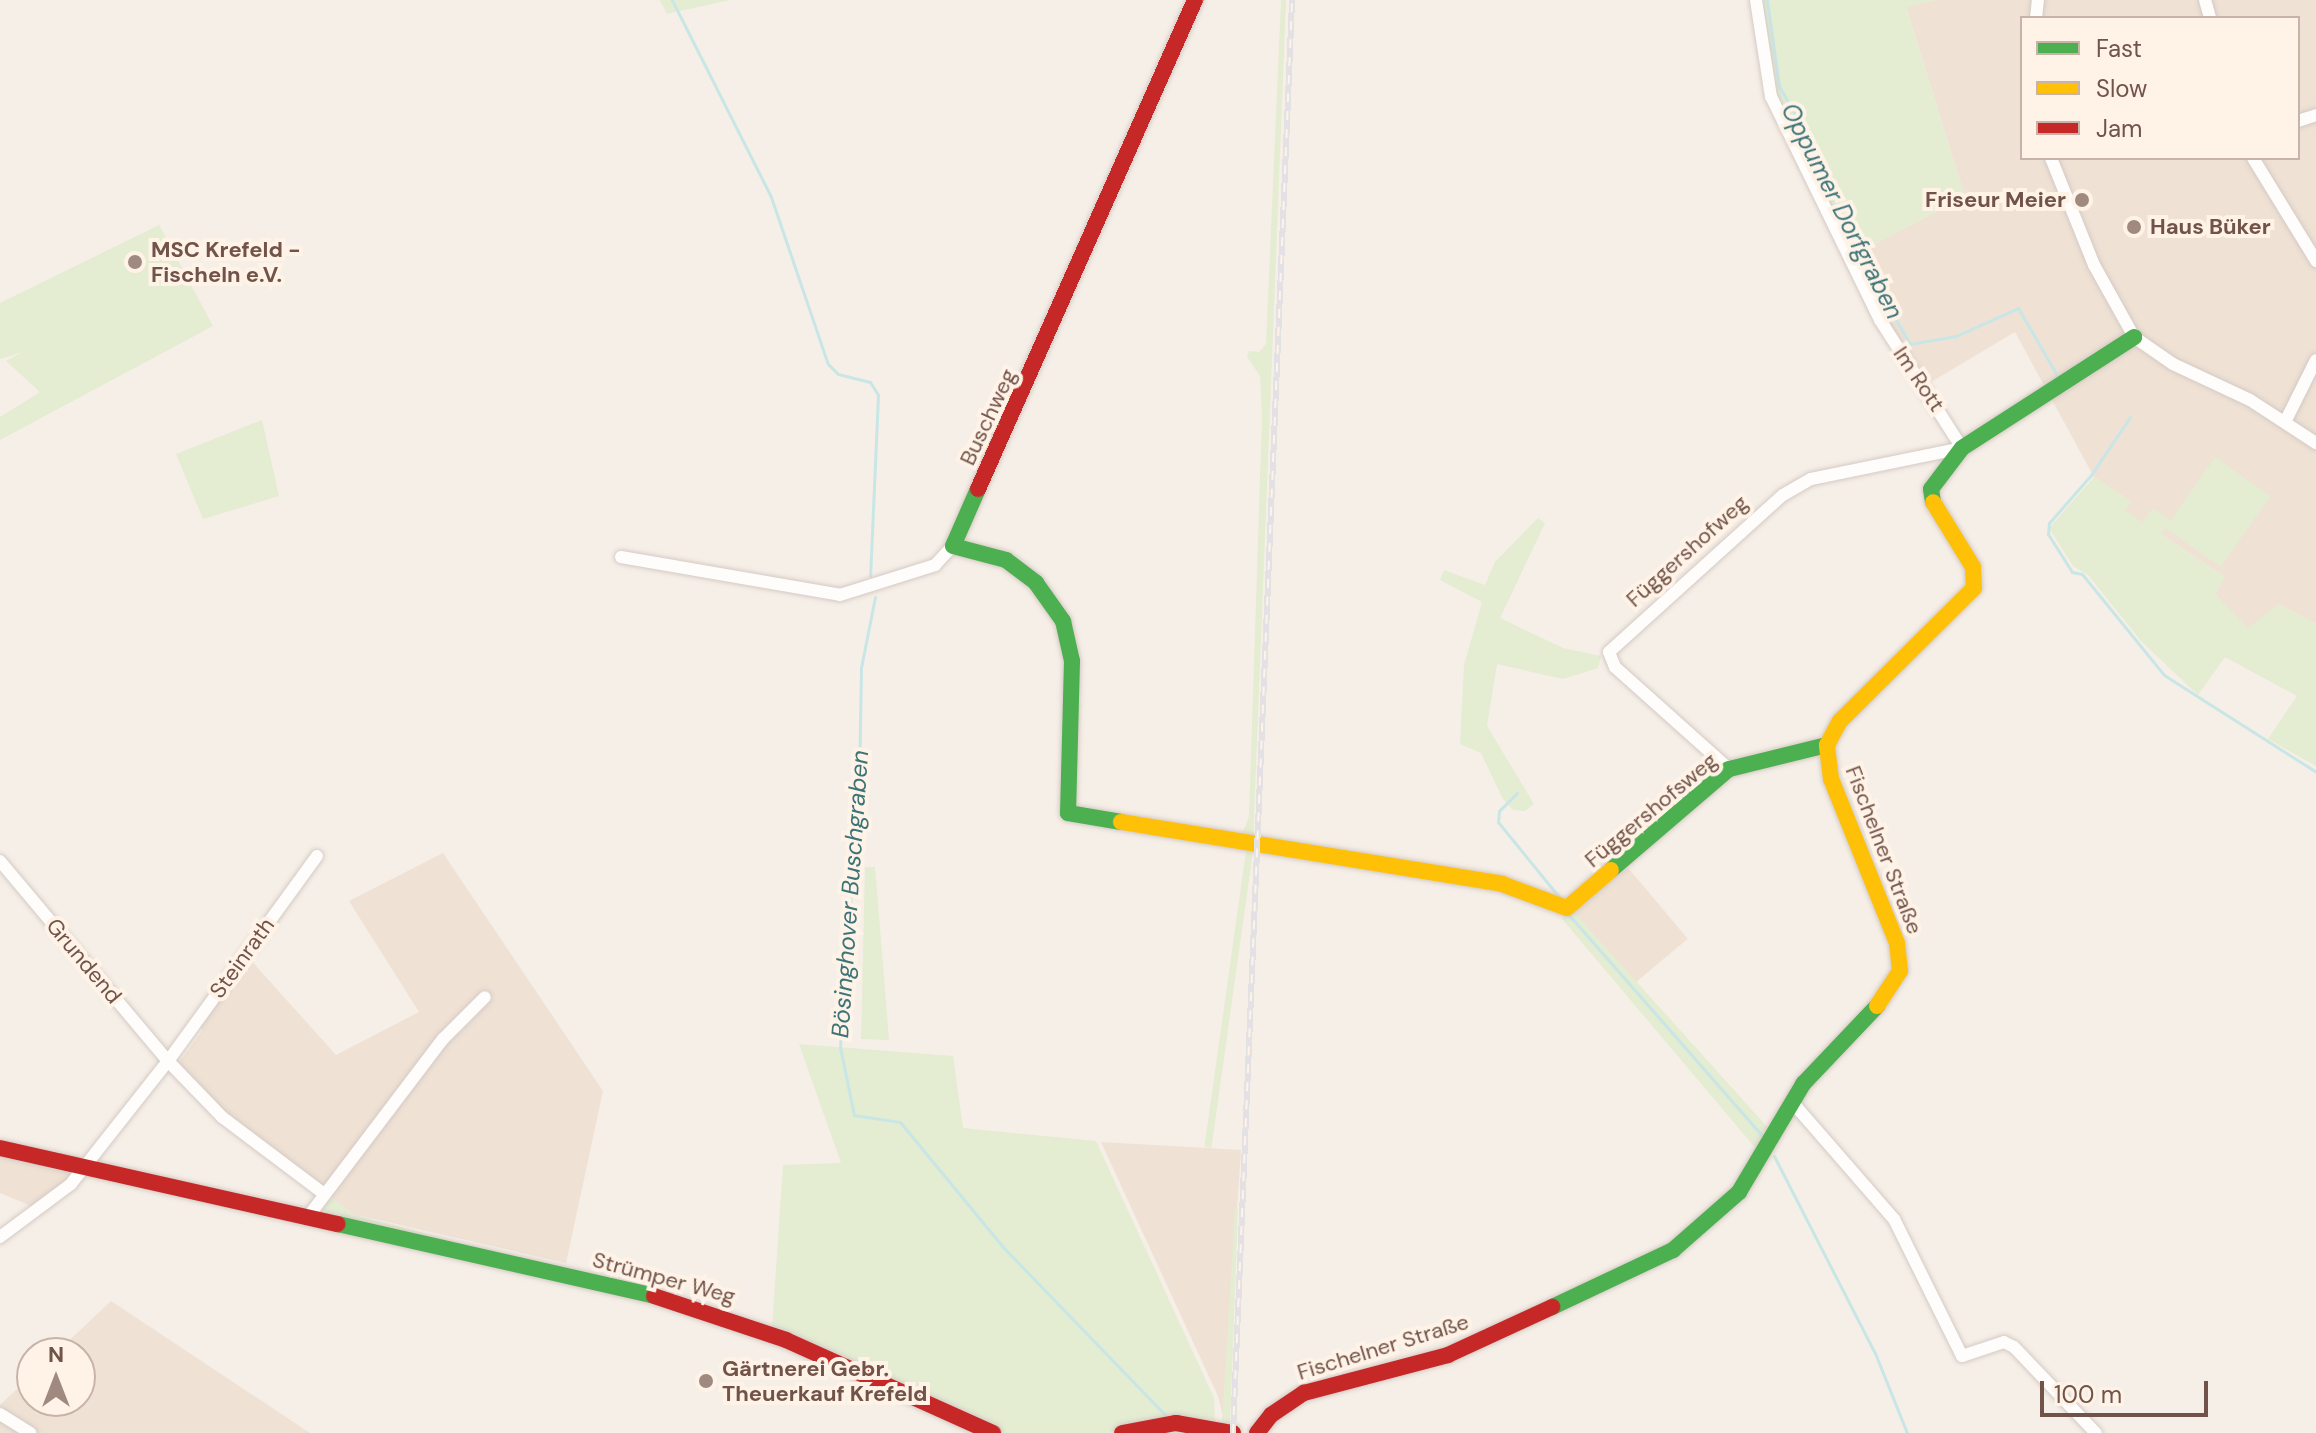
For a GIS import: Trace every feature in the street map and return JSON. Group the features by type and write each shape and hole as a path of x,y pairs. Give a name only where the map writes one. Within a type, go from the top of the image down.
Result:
{"street":[{"name":"Buschweg","path":"953,546 1195,0"},
{"name":"Im Rott","path":"1756,0 1771,97 1859,282 1962,448"},
{"path":"2052,160 2094,265 2134,337 2173,364 2285,422 2316,443"},
{"path":"2254,160 2316,261"},
{"name":"Fischelner Straße","path":"1257,1433 1278,1409 1304,1393 1448,1355 1673,1250 1739,1192 1817,1067 1884,998 1900,971 1897,943 1831,779 1827,745 1840,721 1974,588 1973,567 1931,498 1938,478 1962,448 2134,337"},
{"path":"2285,422 2316,360"},
{"name":"Függershofweg","path":"1729,769 1615,667 1609,652 1783,495 1811,479 1962,448"},
{"path":"621,557 840,595 935,565 953,546"},
{"name":"Függershofsweg","path":"953,546 1006,560 1036,583 1063,621 1072,661 1068,813 1502,884 1537,895 1555,907 1577,901 1729,769 1827,745"},
{"name":"Steinrath","path":"168,1061 317,856"},
{"name":"Grundend","path":"0,861 168,1061 222,1117 324,1194"},
{"path":"307,1218 443,1039 485,997"},
{"path":"0,1237 83,1169 168,1061"},
{"path":"1793,1103 1889,1210 1962,1356 2004,1342 2014,1347 2096,1433"},
{"name":"Strümper Weg","path":"0,1148 83,1169 632,1289 721,1314 993,1433"},
{"path":"0,1414 30,1433"},
{"path":"1122,1433 1168,1423 1233,1433"}],"shaded area":[{"path":"1934,0 2316,0 2316,624 2279,604 2248,629 2215,594 2225,577 2161,534 2170,520 2142,523 2125,510 2131,501 2094,477 2015,332 1931,382 1884,318 1851,256 1965,197 1906,7"},
{"path":"443,853 603,1091 566,1263 353,1214 224,1115 177,1065 203,1030 197,1025 248,957 336,1055 419,1012 349,901"},
{"path":"1624,863 1688,939 1634,984 1570,908"},
{"path":"1101,1142 1241,1150 1223,1416 1218,1396"},
{"path":"0,1153 71,1170 74,1174 34,1207 0,1193"},
{"path":"111,1301 310,1433 0,1433 0,1405 16,1390 16,1417 96,1417 96,1337 73,1337"}],"green space":[{"path":"660,0 730,0 667,14"},
{"path":"1281,0 1286,0 1253,843 1239,841 1249,817 1262,417 1260,376 1247,357 1249,351 1259,352 1266,344"},
{"path":"1762,0 1934,0 1906,8 1965,197 1851,256 1776,94"},
{"path":"159,225 213,326 0,440 0,417 40,392 6,361 22,352 0,359 0,303"},
{"path":"262,420 279,496 203,519 176,454"},
{"path":"2215,457 2271,496 2221,567 2165,528"},
{"path":"2094,477 2131,501 2125,510 2142,522 2153,508 2170,520 2161,534 2225,577 2215,594 2248,628 2279,604 2316,624 2316,766 2268,739 2297,696 2225,657 2198,695 2141,641 2088,575 2073,566 2049,528"},
{"path":"1538,518 1545,523 1500,618 1563,648 1601,656 1598,668 1563,679 1497,664 1487,726 1534,804 1525,811 1513,810 1503,799 1481,753 1460,744 1464,665 1482,602 1440,580 1444,570 1485,585 1495,562"},
{"path":"1246,851 1253,852 1211,1148 1204,1147"},
{"path":"865,867 875,867 889,1040 861,1039"},
{"path":"1572,910 1770,1130 1758,1151 1562,919"},
{"path":"799,1044 953,1056 963,1128 1096,1141 1214,1398 1215,1421 1176,1417 1107,1433 1000,1433 772,1329 783,1165 841,1163"},
{"path":"328,1195 353,1214 460,1243 331,1219 323,1209"},
{"path":"1235,1208 1238,1208 1230,1425 1222,1423"}],"waterway":[{"name":"Bösinghover Buschgraben","path":"672,0 771,197 828,364 838,374 870,382 878,395 870,576"},
{"name":"Oppumer Dorfgraben","path":"1767,0 1779,86 1820,158 1858,253 1910,344 1956,336 2018,308 2058,377"},
{"path":"2130,417 2091,475 2049,523 2048,534 2072,572 2082,574 2164,675 2316,772"},
{"name":"Bösinghover Buschgraben","path":"875,597 861,668 859,782 840,1047 854,1115 900,1122 1003,1247 1167,1417"},
{"path":"1517,793 1499,811 1498,822 1560,898"},
{"path":"1569,915 1764,1138"},
{"path":"1774,1156 1875,1353 1907,1433"}],"railway":[{"path":"1233,1433 1292,0"}],"traffic: fast":[{"path":"1933,502 1931,489 1962,448 2134,337"},
{"path":"978,489 953,546 1006,560 1036,583 1063,621 1072,661 1068,813 1121,822"},
{"path":"1611,870 1729,769 1827,745"},
{"path":"1552,1307 1673,1250 1739,1192 1803,1084 1877,1006"},
{"path":"338,1224 654,1296"}],"traffic: slow":[{"path":"1877,1006 1900,971 1897,943 1831,779 1827,745 1840,721 1974,588 1973,567 1933,502"},
{"path":"1121,822 1502,884 1567,908 1611,870"}],"traffic: jam":[{"path":"978,489 1195,0"},
{"path":"0,1148 338,1224"},
{"path":"654,1296 786,1340 993,1433"},
{"path":"1257,1433 1271,1415 1304,1393 1448,1355 1552,1307"},
{"path":"1122,1433 1176,1423 1233,1433"}],"place":[{"name":"Friseur Meier","path":"2082,200"},
{"name":"Haus Büker","path":"2134,227"},
{"name":"MSC Krefeld - Fischeln e.V.","path":"135,262"},
{"name":"Gärtnerei Gebr. Theuerkauf Krefeld","path":"706,1381"}]}
